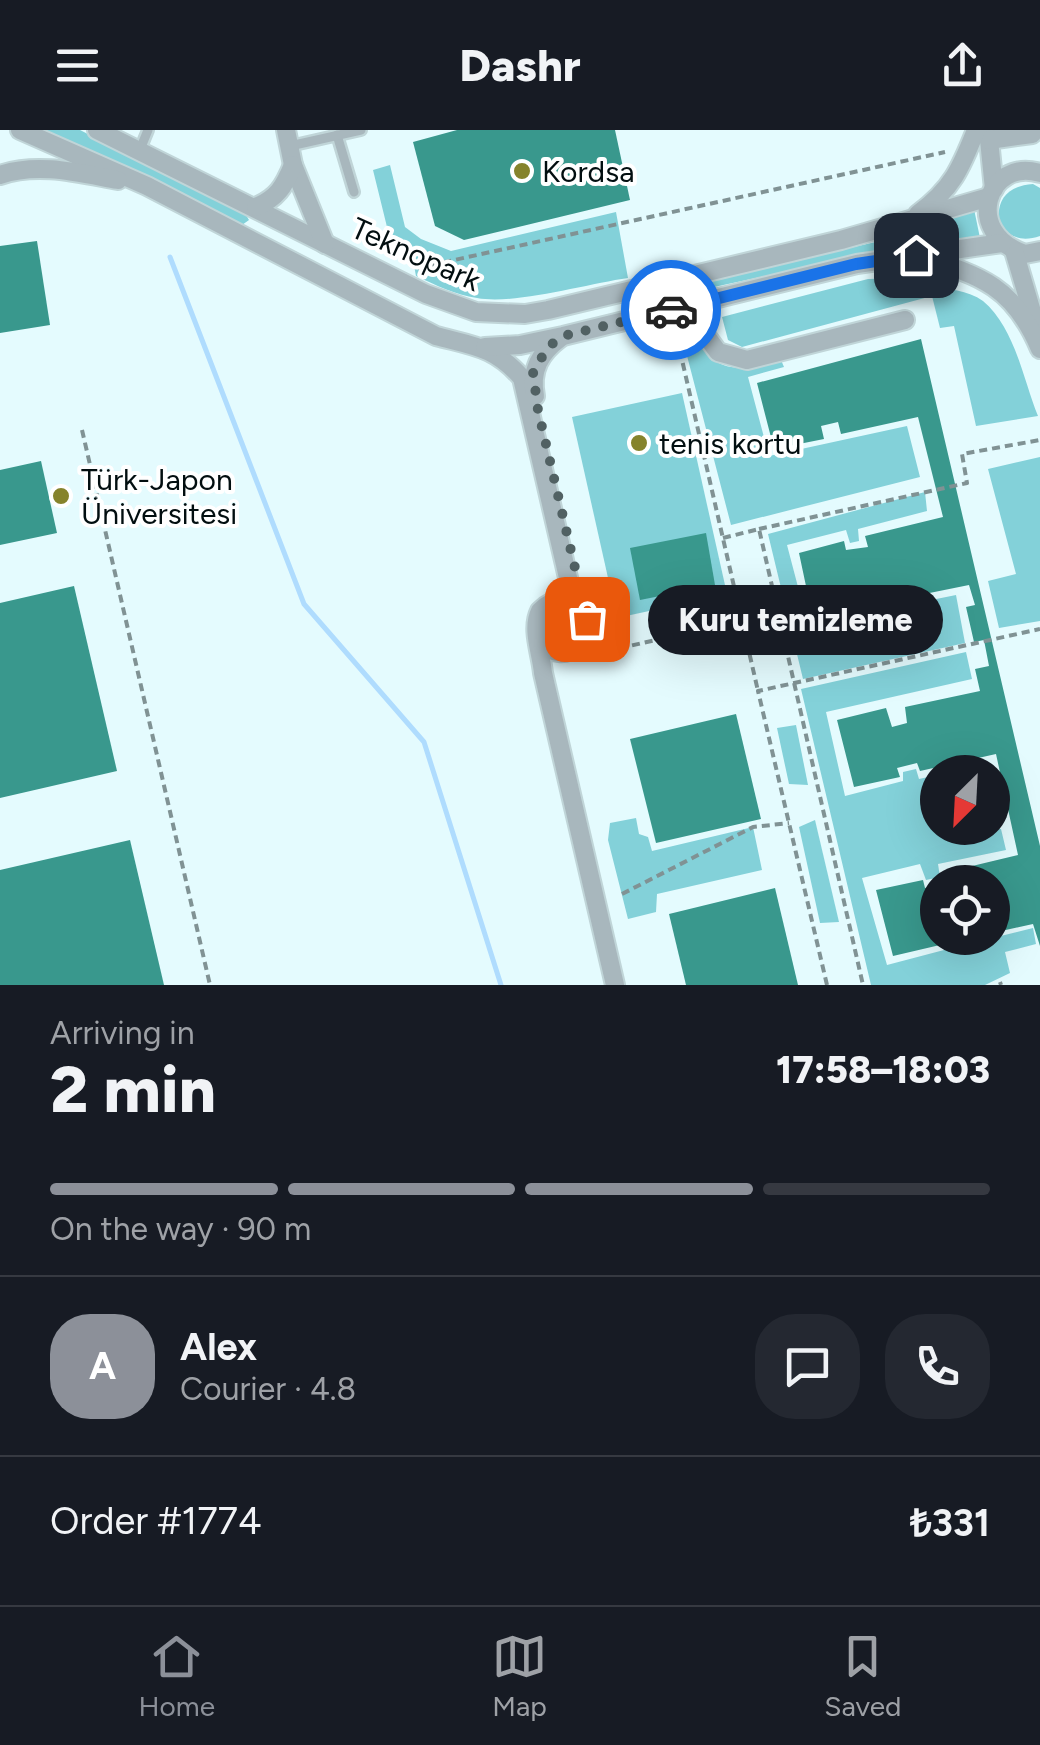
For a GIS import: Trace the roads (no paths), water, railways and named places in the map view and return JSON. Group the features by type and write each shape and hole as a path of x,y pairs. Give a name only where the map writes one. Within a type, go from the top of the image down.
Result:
{"street":[{"name":"Teknopark","path":"20,130 147,186 436,336 489,346 563,336 856,264 1008,247 1024,254 1040,251"},
{"name":"Teknopark","path":"98,130 452,306 491,314 548,310 689,278 909,221 991,195 998,180 1026,169 1040,171 1031,132"},
{"path":"1031,132 984,134 991,231 1008,247 1040,339"},
{"name":"Teknopark","path":"909,221 943,196 984,134"},
{"path":"288,138 293,165 325,244"},
{"path":"256,207 273,200 293,165"},
{"name":"Teknopark","path":"0,175 32,169 55,170 147,186"},
{"name":"Teknopark","path":"916,255 978,276 996,287 1020,311 1040,349"},
{"path":"689,278 704,333 718,352 747,360 905,320"},
{"path":"489,346 491,314"},
{"path":"548,648 565,653 581,645 588,628 533,384 537,362 563,336"},
{"name":"Teknopark","path":"489,346 522,378 569,582 568,592 560,600"},
{"path":"583,611 560,600 546,605 536,618 535,632 548,648 624,985"},
{"path":"548,648 544,673 615,985"}],"lane":[{"path":"139,152 148,130"},
{"path":"288,138 361,130"},
{"path":"337,135 354,192"}],"waterway":[{"path":"170,257 304,604 424,742 501,985"}],"place":[{"name":"Kordsa","path":"522,171"},
{"name":"tenis kortu","path":"639,443"},
{"name":"Türk-Japon Üniversitesi","path":"61,496"},
{"name":"Kuru temizleme","path":"587,619"}]}
